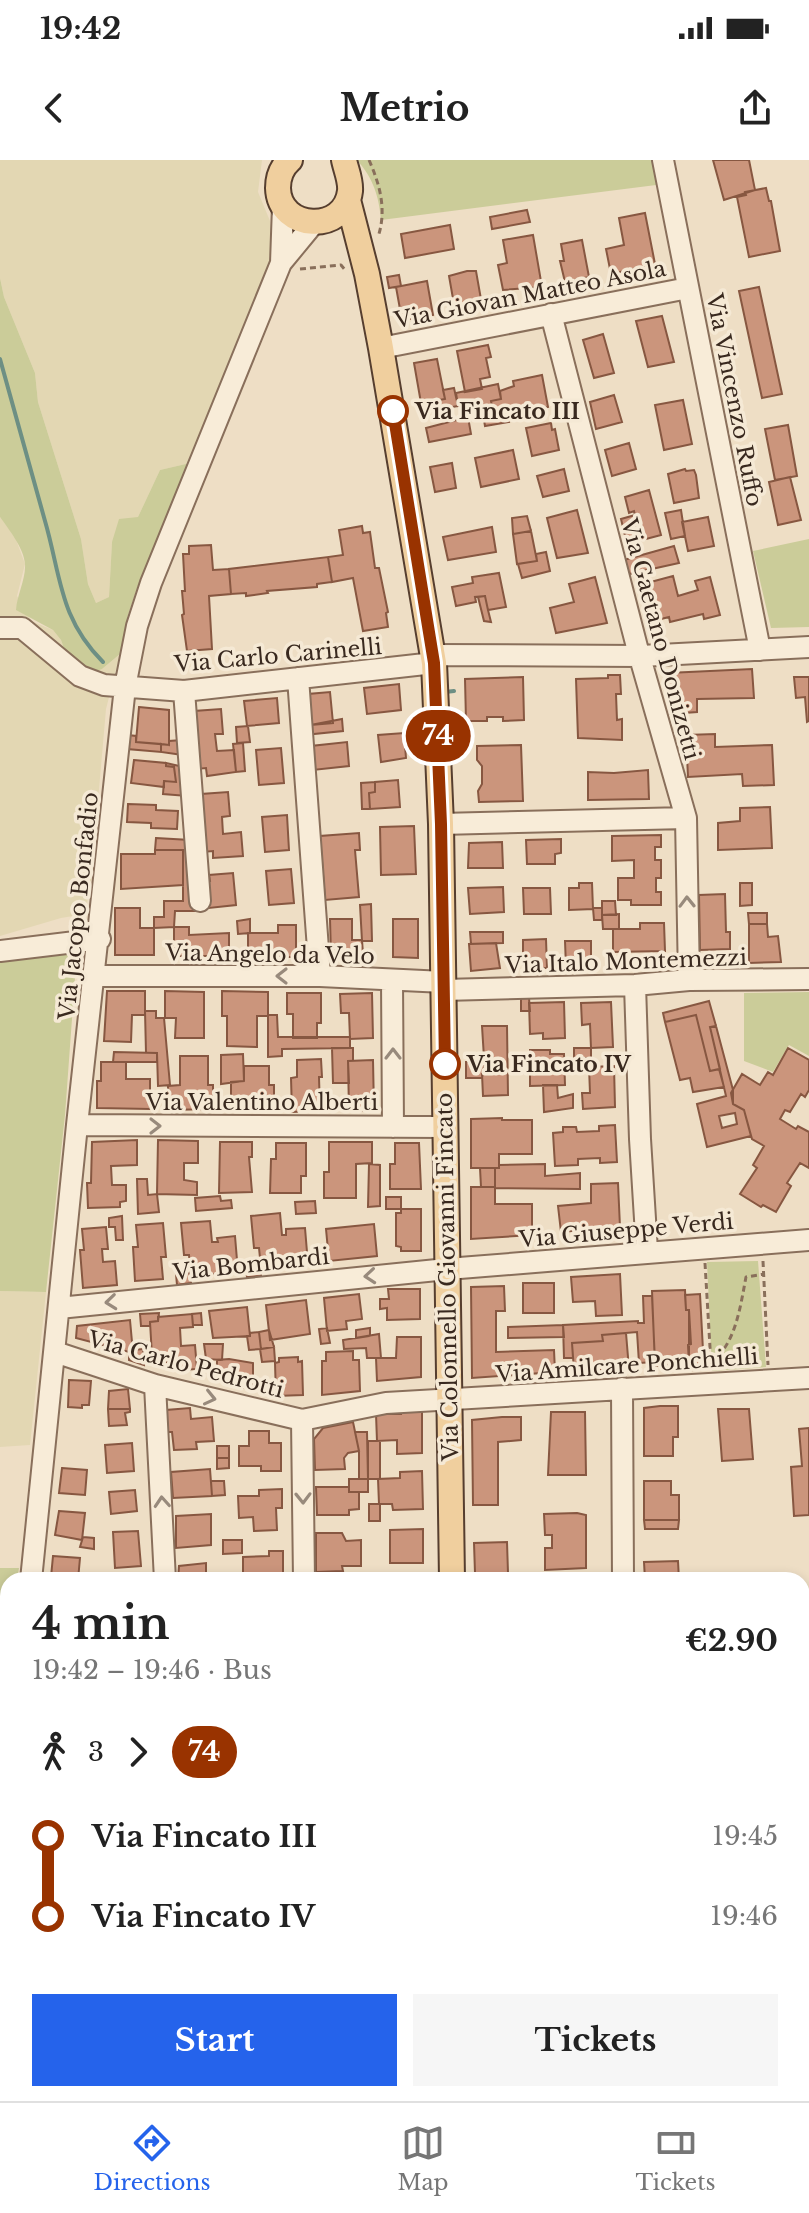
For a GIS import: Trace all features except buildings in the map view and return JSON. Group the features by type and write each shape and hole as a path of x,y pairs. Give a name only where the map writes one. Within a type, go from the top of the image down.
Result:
{"main road":[{"path":"285,162 278,181 278,194 283,206 302,221 317,223 343,236 364,260"},
{"name":"Via Colonnello Giovanni Fincato","path":"349,162 348,200 364,260 381,348 434,659 441,824 452,1572"},
{"path":"317,223 337,215 348,200"}],"street":[{"name":"Via Vincenzo Ruffo","path":"663,160 760,650"},
{"name":"Via Jacopo Bonfadio","path":"283,206 286,266"},
{"name":"Via Jacopo Bonfadio","path":"32,1572 125,687 137,626 151,583 286,266 317,223"},
{"name":"Via Giovan Matteo Asola","path":"381,348 688,288"},
{"name":"Via Gaetano Donizetti","path":"551,314 686,818 689,980"},
{"name":"Via Carlo Carinelli","path":"0,628 22,628 80,676 104,685 184,691 434,659 641,656 809,647"},
{"path":"298,678 320,976"},
{"path":"184,691 200,901"},
{"path":"441,824 686,818"},
{"path":"0,951 100,939"},
{"name":"Via Angelo da Velo","path":"96,976 320,976 444,986"},
{"name":"Via Italo Montemezzi","path":"444,986 635,985 689,980 809,979"},
{"path":"392,980 393,1127"},
{"path":"635,985 647,1251"},
{"name":"Via Valentino Alberti","path":"77,1125 446,1127"},
{"name":"Via Giuseppe Verdi","path":"447,1269 809,1240"},
{"name":"Via Bombardi","path":"59,1308 447,1269"},
{"name":"Via Carlo Pedrotti","path":"55,1352 155,1385 302,1420 386,1403 449,1399"},
{"name":"Via Amilcare Ponchielli","path":"449,1399 809,1378"},
{"path":"155,1385 165,1572"},
{"path":"622,1388 623,1572"},
{"path":"302,1420 304,1572"}],"path":[{"path":"286,266 341,265 364,260 384,220 383,210 374,173 349,162"},
{"path":"763,1256 768,1369"},
{"path":"705,1260 711,1373"},
{"path":"711,1363 722,1354 734,1330 746,1277 764,1274"}],"shaded area":[{"path":"0,160 262,160 258,192 270,221 273,253 260,297 190,463 160,470 138,517 112,542 109,597 96,603 88,584 81,539 38,402 35,373 4,297 0,278"},
{"path":"0,517 15,537 25,564 17,596 31,621 53,630 61,640 67,657 102,669 120,654 106,709 91,881 85,914 0,936"},
{"path":"0,1291 46,1292 30,1445 0,1447"}],"green space":[{"path":"357,160 658,160 664,184 381,220 374,188"},
{"path":"0,278 4,297 35,373 38,402 81,539 88,584 96,603 109,597 112,542 119,519 138,517 160,470 190,463 137,588 120,654 102,669 89,673 67,657 61,640 53,630 16,610 24,575 24,558 16,539 0,517"},
{"path":"809,539 809,627 771,628 753,551"},
{"path":"77,950 65,1115 46,1292 0,1291 0,954"},
{"path":"809,992 809,1056 789,1045 773,1072 744,1061 744,993"},
{"path":"758,1261 766,1367 712,1371 707,1262"},
{"path":"0,1568 19,1568 18,1572 0,1572"}],"waterway":[{"path":"0,359 64,596 78,629 103,662"},
{"path":"445,692 454,691"}],"bus line":[{"name":"74","path":"393,411 434,663 439,739 445,1064"}],"place":[{"name":"Via Fincato III","path":"393,411"},
{"name":"Via Fincato IV","path":"445,1064"}]}
